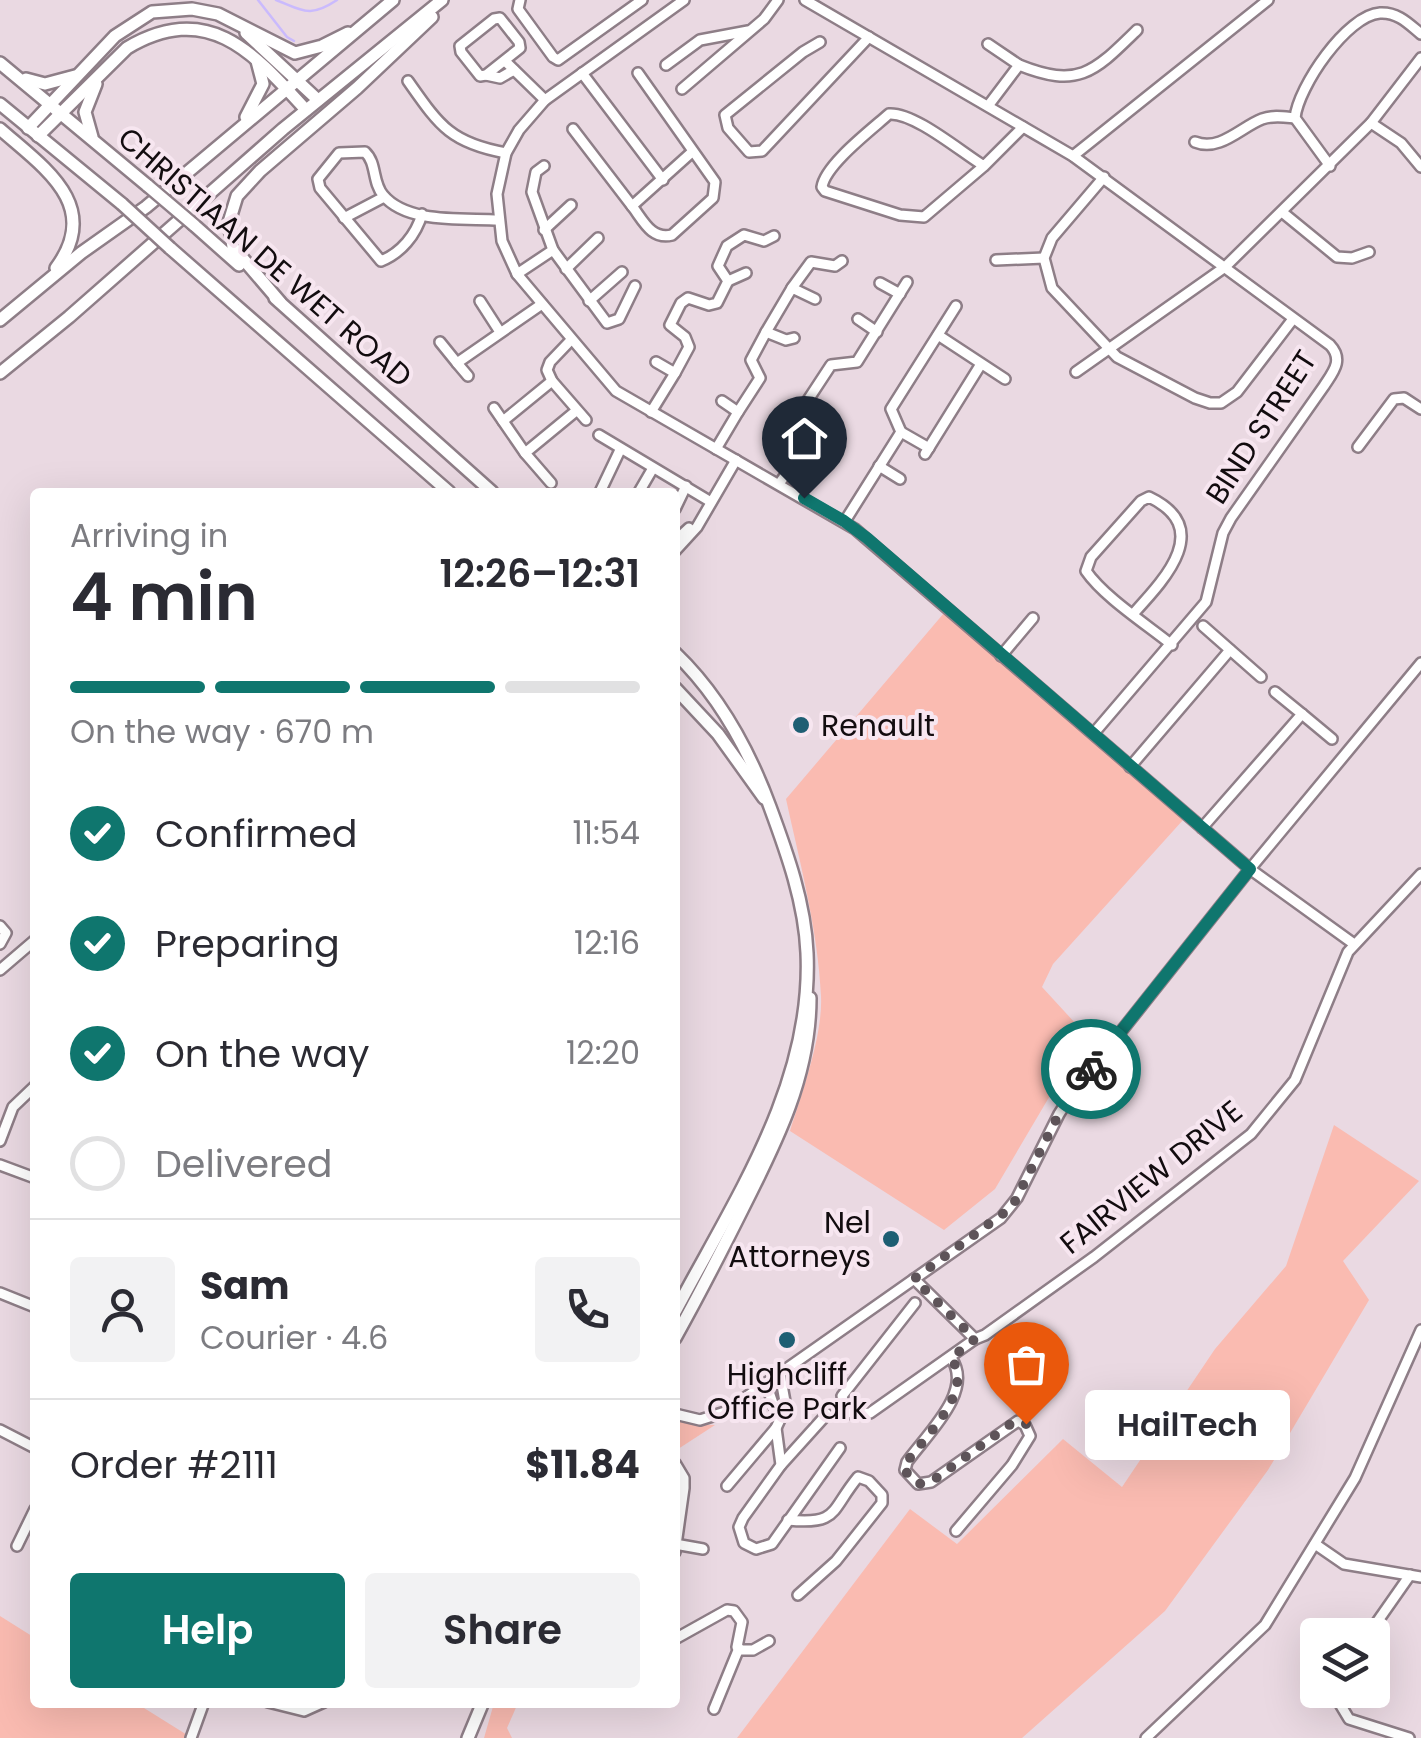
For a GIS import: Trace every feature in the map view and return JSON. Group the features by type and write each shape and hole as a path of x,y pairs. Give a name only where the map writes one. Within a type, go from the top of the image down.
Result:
{"main road":[{"path":"16,305 146,206 394,0"},
{"path":"0,372 306,110 446,0"},
{"path":"280,302 239,257 230,240 229,222 237,196 245,184 357,88 446,0"},
{"path":"33,132 51,102 115,36 152,12 192,9 218,14 290,52 300,53 365,24"},
{"path":"236,23 318,100"},
{"path":"33,132 62,112 144,37 176,26 209,26 226,34 255,57 306,110"},
{"path":"236,132 263,84 255,57"},
{"name":"CHRISTIAAN DE WET ROAD","path":"0,63 194,225 488,488"},
{"path":"92,138 86,124 86,103 106,68"},
{"path":"14,75 45,84 79,74"},
{"name":"CHRISTIAAN DE WET ROAD","path":"0,104 122,204 444,488"},
{"path":"0,129 60,184 74,218 66,254 0,320"},
{"path":"680,659 730,722 762,782 790,864 807,954 807,984 796,1056 777,1116 680,1302"},
{"path":"680,693 718,734 770,805"},
{"path":"680,1329 786,1118 799,1080 809,1027 807,984"},
{"path":"468,1738 480,1708"}],"street":[{"path":"520,0 518,9 555,59 562,58 642,0"},
{"path":"684,0 546,100 520,130 506,154 497,194 502,242 517,274 616,391 844,521 1250,869 1354,944"},
{"path":"682,89 750,31 778,0"},
{"path":"805,0 1073,156 1104,177 1293,319 1237,392 1220,403 1210,404 1130,366 1052,288 1044,258 1052,238 1104,177"},
{"path":"1073,156 1268,0"},
{"path":"1384,13 1385,1"},
{"path":"624,13 636,32"},
{"path":"1330,166 1295,118 1298,98 1309,80 1361,18 1384,13 1402,19 1421,34"},
{"path":"486,75 520,45 503,20 497,18 460,46 461,52 477,74 500,78 514,70"},
{"path":"610,23 623,42"},
{"path":"988,44 1019,65 1047,76 1071,77 1091,70 1137,30"},
{"path":"666,64 700,40 750,31"},
{"path":"820,42 802,52 725,115 728,128 749,152 762,150 869,37"},
{"path":"1076,372 1225,268 1371,123 1421,58"},
{"path":"504,61 546,100"},
{"path":"988,106 1019,65"},
{"path":"573,129 658,236 672,236 713,198 715,182 638,73"},
{"path":"582,74 663,180"},
{"path":"408,82 446,132 470,146 506,154"},
{"path":"984,166 909,118 894,113 888,114 835,165 824,177 822,187 900,215 924,217 984,166 1023,127"},
{"path":"1195,142 1207,146 1263,119 1295,118"},
{"path":"1371,123 1401,143 1421,166"},
{"path":"632,206 692,152"},
{"path":"422,214 414,236 385,261 379,259 318,184 320,176 339,153 369,155 378,189 397,208 422,214 498,220"},
{"path":"544,166 536,172 532,192 544,230 553,250 604,322 620,319 635,286"},
{"path":"344,218 384,197"},
{"path":"544,230 571,205"},
{"path":"1282,212 1338,258 1369,252"},
{"path":"728,281 718,266 726,246 744,236 764,241 774,236"},
{"path":"566,269 598,238"},
{"path":"517,274 553,250"},
{"path":"996,260 1044,258"},
{"path":"716,449 760,378 751,360 792,288 810,262 836,266 842,261"},
{"path":"589,301 622,272"},
{"path":"650,412 676,373 688,346 685,337 670,325 681,303 688,298 713,305 721,298 728,281 746,274"},
{"path":"779,484 816,432 818,421 807,409 808,400 831,365 858,362 908,282"},
{"path":"880,283 900,294"},
{"path":"792,288 815,300"},
{"path":"480,302 500,332"},
{"path":"458,362 542,304"},
{"path":"844,521 901,432 891,409 956,306"},
{"path":"858,319 877,332"},
{"name":"BIND STREET","path":"1094,733 1172,644 1211,592 1219,548 1231,518 1337,366 1338,356 1330,346 1293,319"},
{"path":"766,332 786,340 794,338"},
{"path":"938,335 1005,379"},
{"path":"571,340 547,370 586,420"},
{"path":"440,342 468,376"},
{"path":"656,362 676,373"},
{"path":"901,432 927,451 981,364"},
{"path":"503,421 552,381"},
{"path":"1358,447 1394,399 1409,400 1421,410"},
{"path":"722,402 738,412"},
{"path":"494,408 550,483"},
{"path":"526,453 576,410"},
{"path":"598,435 711,502"},
{"path":"602,488 620,450"},
{"path":"680,545 700,521 736,460"},
{"path":"879,466 900,480"},
{"path":"642,488 652,468"},
{"path":"680,499 686,486"},
{"path":"1133,614 1174,564 1181,531 1176,517 1149,497 1141,501 1086,566 1090,576 1133,614 1172,644"},
{"path":"680,537 700,521"},
{"path":"1001,656 1033,618"},
{"path":"1203,626 1262,677"},
{"path":"1130,767 1230,650"},
{"path":"680,1415 700,1420 714,1418 1012,1207 1074,1092 1250,869 1421,663"},
{"path":"1275,692 1332,739"},
{"path":"1202,828 1302,714"},
{"name":"FAIRVIEW DRIVE","path":"915,1303 846,1388 842,1396 845,1408 854,1415 870,1414 1094,1257 1251,1134 1295,1080 1334,982 1354,944 1421,874"},
{"path":"0,926 6,933 0,944"},
{"path":"0,970 30,944"},
{"path":"0,1141 14,1108 30,1091"},
{"path":"0,1166 30,1176"},
{"path":"914,1279 975,1339"},
{"path":"0,1292 30,1305"},
{"path":"1148,1738 1257,1636 1355,1478 1421,1330"},
{"path":"951,1358 958,1371 958,1390 907,1462 904,1470 910,1479 918,1484 931,1482 1018,1421 1026,1424 1030,1436 1012,1465 956,1532"},
{"path":"727,1486 786,1407 780,1374"},
{"path":"766,1384 776,1423 780,1465"},
{"path":"827,1414 780,1465 742,1518 740,1534 750,1547 766,1548 840,1448"},
{"path":"0,1430 30,1445"},
{"path":"680,1472 684,1478 680,1516"},
{"path":"788,1520 815,1522 829,1517 858,1478 870,1481 882,1494 882,1503 851,1544 798,1595"},
{"path":"17,1546 30,1519"},
{"path":"1315,1544 1344,1564 1416,1576"},
{"path":"680,1546 703,1550"},
{"path":"1382,1618 1416,1576 1421,1563"},
{"path":"680,1637 727,1610 734,1611 742,1622 739,1648 714,1709"},
{"path":"739,1648 746,1652 769,1641"},
{"path":"191,1738 202,1708"},
{"path":"1342,1708 1349,1719 1409,1738"}],"shaded area":[{"path":"944,613 1094,733 1183,820 1053,964 1042,987 1084,1038 995,1189 944,1230 790,1131 815,1046 821,996 812,922 786,799"},
{"path":"1334,1125 1419,1181 1343,1261 1369,1300 1268,1470 1165,1611 1022,1738 737,1738 910,1509 957,1544 1063,1439 1122,1487 1215,1349 1286,1266"},
{"path":"680,1420 715,1425 680,1448"},
{"path":"0,1616 30,1635 30,1708 144,1708 192,1738 0,1738"},
{"path":"493,1708 516,1708 507,1728 512,1738 484,1738"}],"waterway":[{"path":"258,0 294,41"},
{"path":"276,0 307,11 337,0"}],"way so far":[{"path":"1026,1424 1012,1423 931,1482 918,1484 910,1479 904,1470 907,1462 958,1390 960,1379 951,1358 975,1339 914,1279 1012,1207 1059,1114 1091,1069"}],"place":[{"name":"Renault","path":"801,725"},
{"name":"Nel Attorneys","path":"891,1239"},
{"name":"Highcliff Office Park","path":"787,1340"},
{"name":"HailTech","path":"1026,1424"}],"route":[{"path":"804,498 867,538 1250,869 1091,1069"}]}
